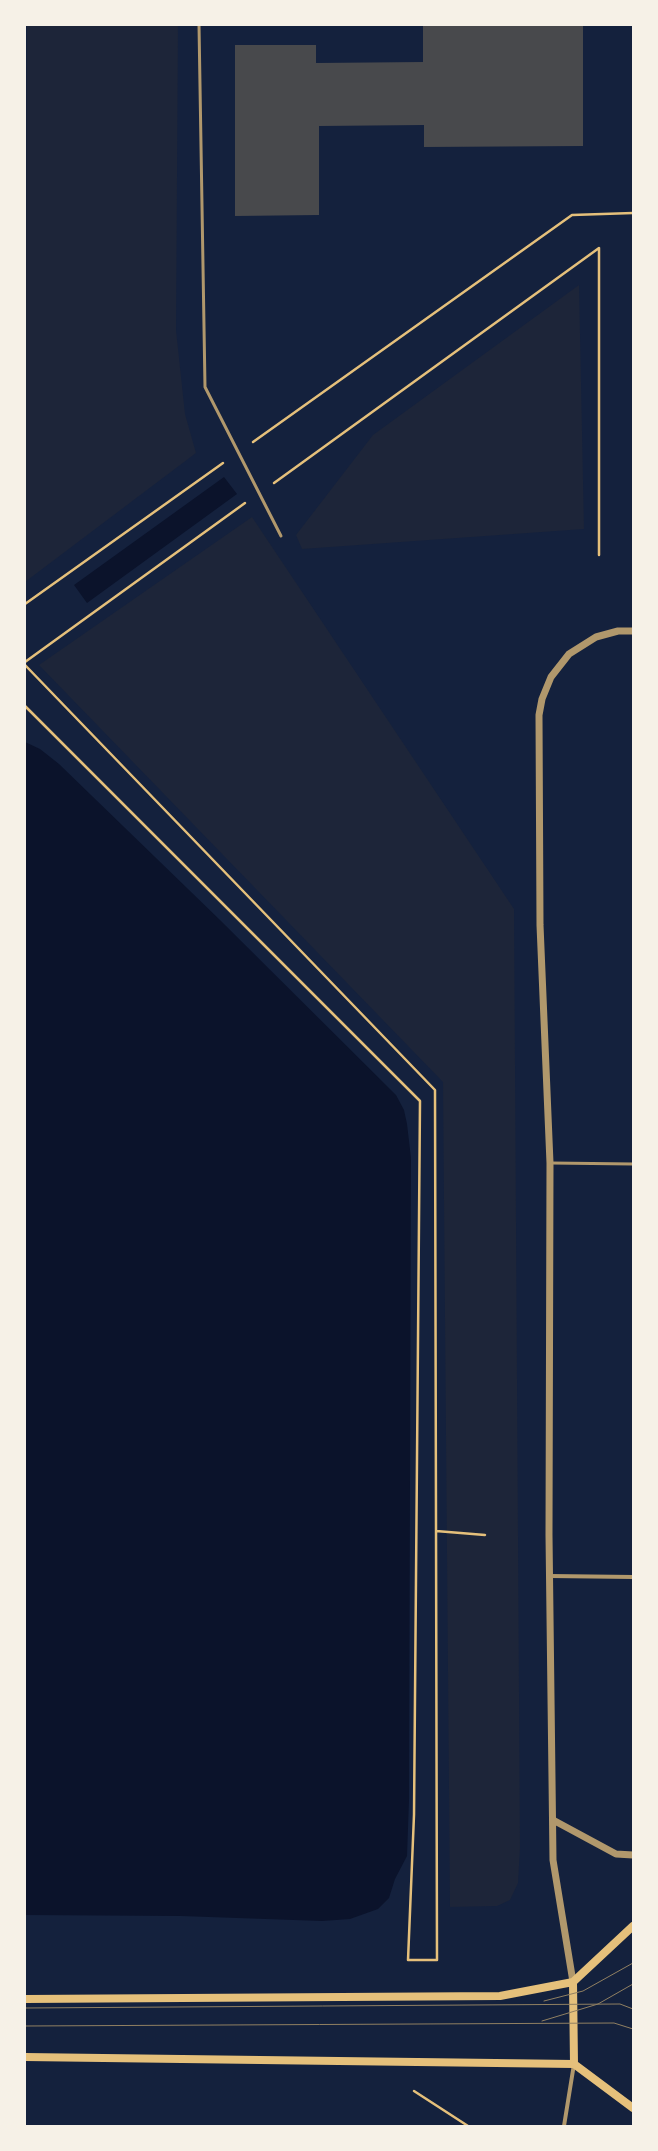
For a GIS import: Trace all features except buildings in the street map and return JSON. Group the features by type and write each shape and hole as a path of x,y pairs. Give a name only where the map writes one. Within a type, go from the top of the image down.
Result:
{"main road":[{"path":"25,1999 500,1996 572,1982 633,1926"},
{"path":"572,1982 574,2064"},
{"path":"25,2057 574,2064 633,2108"}],"street":[{"path":"572,1982 553,1860 550,1576 550,1163 540,925 539,715 542,699 551,677 569,654 596,637 618,631 633,631"},
{"path":"550,1576 633,1577"},
{"path":"553,1820 616,1854 633,1855"},
{"path":"564,2126 574,2064"}],"lane":[{"path":"199,25 205,387 281,536"},
{"path":"550,1163 633,1164"}],"path":[{"path":"25,604 572,215 633,213"},
{"path":"25,662 599,248 599,556"},
{"path":"25,665 435,1090 437,1960 408,1960 414,1815 420,1101 25,706"},
{"path":"436,1531 485,1535"},
{"path":"414,2091 468,2126"}],"shaded area":[{"path":"27,25 178,25 176,330 185,414 196,453 25,582"},
{"path":"579,285 584,529 302,549 296,535 373,435"},
{"path":"224,477 237,494 87,603 74,585"},
{"path":"252,517 514,909 520,1848 518,1883 510,1900 497,1906 450,1907 443,1082 39,665"},
{"path":"25,742 40,749 59,764 220,920 396,1095 404,1110 411,1158 409,1800 407,1856 395,1879 389,1898 378,1909 350,1919 322,1921 181,1916 25,1915"}],"tram line":[{"path":"544,2001 583,1991 633,1963"},
{"path":"542,2021 598,2004 633,1984"},
{"path":"25,2008 620,2004 633,2009"},
{"path":"25,2026 614,2023 633,2029"}]}
